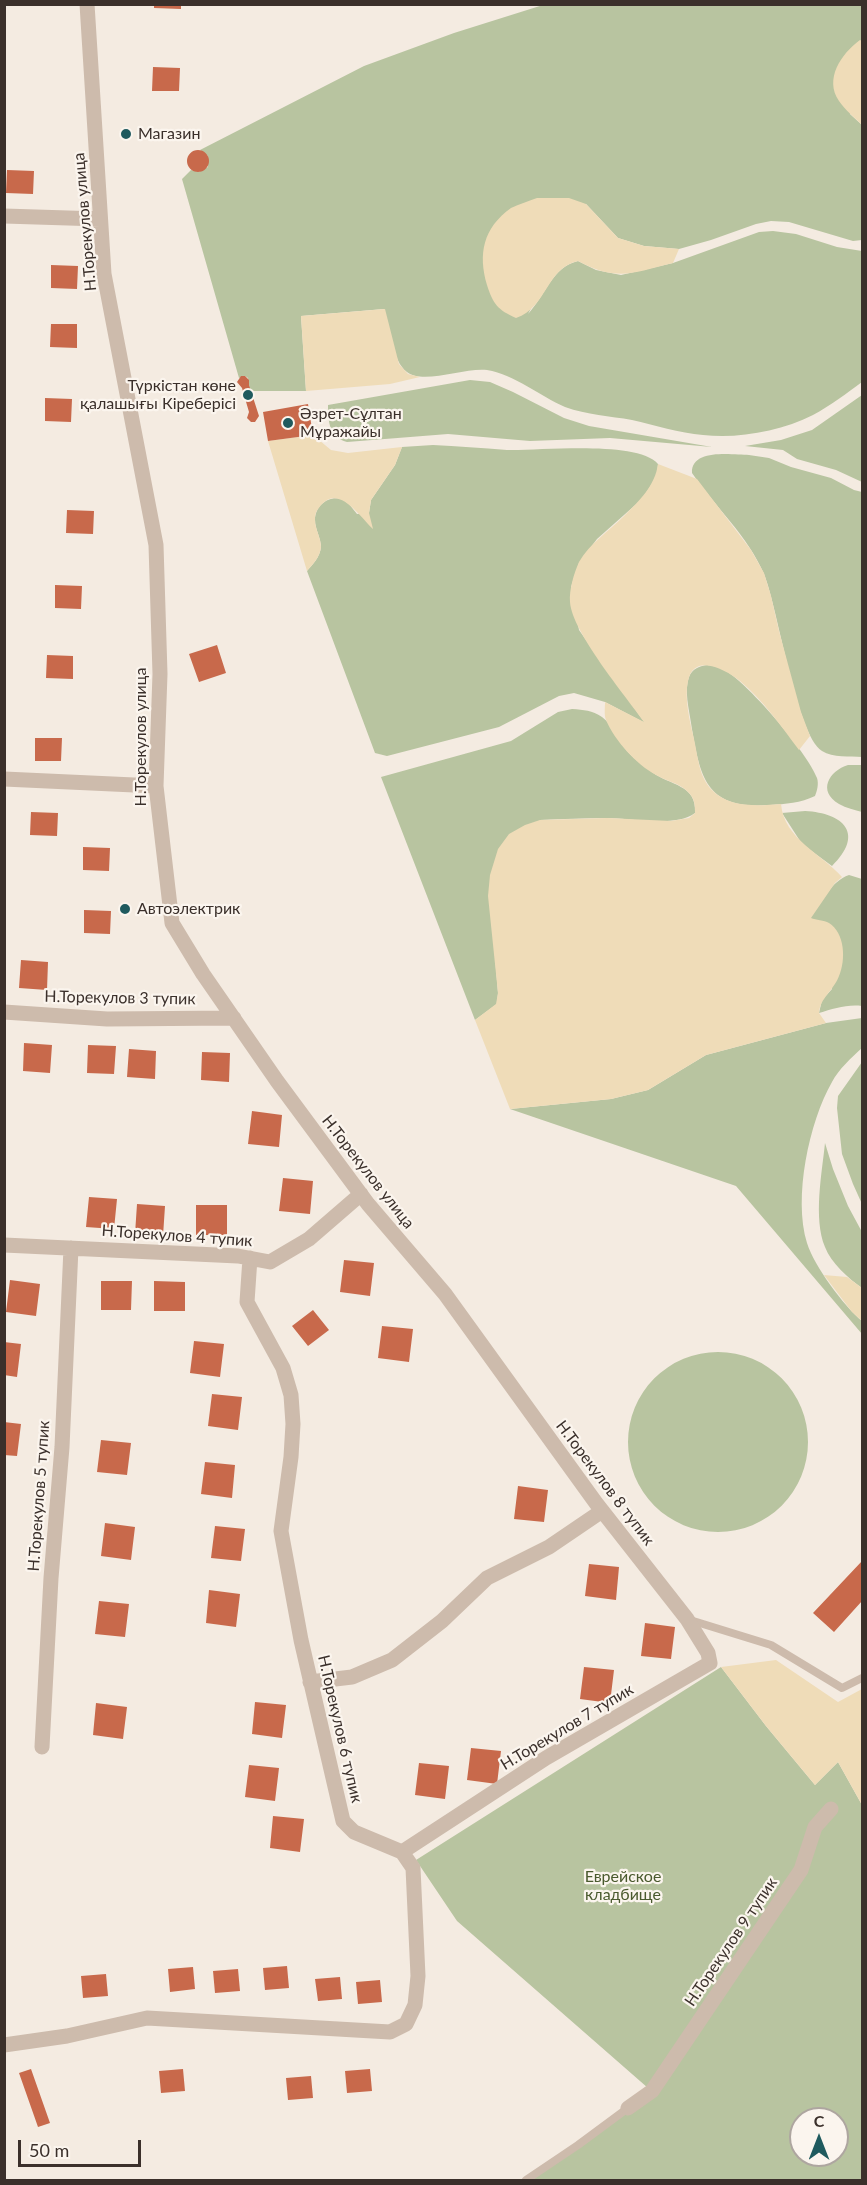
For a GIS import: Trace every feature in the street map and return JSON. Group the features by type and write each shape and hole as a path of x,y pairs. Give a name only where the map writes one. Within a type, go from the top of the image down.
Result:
{"street":[{"name":"Н.Торекулов улица","path":"87,4 104,274 156,545 159,674 156,786 172,923 203,974 277,1081 361,1194 445,1294 498,1368"},
{"path":"4,216 100,219"},
{"path":"4,779 156,786"},
{"name":"Н.Торекулов 3 тупик","path":"4,1012 107,1019 234,1018"},
{"name":"Н.Торекулов 4 тупик","path":"4,1245 250,1258 270,1262 309,1239 361,1194"},
{"name":"Н.Торекулов 5 тупик","path":"42,1747 51,1578 62,1447 71,1248"},
{"name":"Н.Торекулов 6 тупик","path":"250,1258 247,1302 283,1368 291,1395 293,1424 291,1457 281,1531 310,1682 343,1821 354,1832 402,1852"},
{"name":"Н.Торекулов 8 тупик","path":"498,1368 602,1511 687,1619"},
{"path":"310,1682 352,1677 392,1660 442,1620 487,1578 549,1547 602,1511"},
{"name":"Н.Торекулов 7 тупик","path":"402,1852 546,1758 710,1663 708,1653 687,1619"},
{"name":"Н.Торекулов 9 тупик","path":"628,2108 652,2091 801,1870 815,1827 831,1809"},
{"path":"4,2045 67,2036 147,2018 390,2032 406,2024 415,2005 418,1946 413,1868 402,1852"}],"lane":[{"path":"687,1619 771,1645 842,1688 862,1678"},
{"path":"526,2181 628,2108"}],"green space":[{"path":"543,5 862,5 862,41 859,41 850,114 862,125 862,240 853,241 789,222 771,221 679,249 644,246 618,238 586,204 528,314 555,276 569,264 578,261 596,270 621,275 673,263 759,232 796,234 837,247 862,251 862,382 801,421 745,435 694,434 573,410 507,376 487,370 414,376 402,367 398,360 384,309 301,316 306,391 250,391 248,378 245,376 239,378 182,179 191,170 199,172 208,167 208,156 200,150 364,66 454,33"},
{"path":"470,380 490,382 564,418 589,426 712,447 610,438 530,441 448,434 347,442 336,436 331,428 328,405"},
{"path":"862,395 862,482 836,470 797,459 783,450 745,446 781,440 812,430"},
{"path":"433,445 507,450 610,449 647,457 658,464 657,474 642,499 597,539 579,563 571,587 579,630 645,723 605,702 574,693 559,696 499,727 387,756 375,753 307,571 318,557 321,547 315,523 316,515 320,505 334,498 344,500 357,514 369,513 371,500 395,465 402,447"},
{"path":"749,455 769,458 791,467 831,478 862,492 862,757 836,756 826,753 813,740 804,721 788,669 764,574 740,534 692,473 694,465 705,456"},
{"path":"707,665 719,667 732,675 775,718 802,752 817,778 815,796 787,804 748,805 732,802 719,795 710,786 698,759 687,694 690,674 696,668"},
{"path":"572,709 591,712 606,720 624,747 634,757 659,777 681,787 692,796 695,813 686,818 665,821 607,818 540,820 494,945 497,1004 475,1020 381,777 511,741 558,712"},
{"path":"848,765 862,765 862,812 839,804 828,793 828,782 831,777"},
{"path":"805,811 830,816 846,827 847,844 842,855 832,866 802,844 782,813"},
{"path":"849,875 862,879 862,1006 845,1006 819,1013 822,1000 832,989 810,918 832,887"},
{"path":"862,1018 862,1048 835,1077 816,1118 806,1161 802,1204 807,1243 816,1263 830,1285 862,1321 862,1334 736,1186 510,1109 611,1099 648,1090 706,1055 826,1023"},
{"path":"862,1062 862,1204 842,1154 837,1108 838,1096"},
{"path":"825,1143 848,1206 862,1232 862,1288 836,1264 828,1253 821,1235 819,1195"},
{"path":"718,1352 752,1359 768,1367 782,1378 793,1392 801,1408 808,1442 801,1476 793,1492 782,1506 768,1517 752,1525 718,1532 684,1525 668,1517 654,1506 643,1492 635,1476 628,1442 635,1408 643,1392 654,1378 668,1367 684,1359"},
{"name":"Еврейское кладбище","path":"721,1667 815,1785 838,1762 862,1805 862,2180 524,2180 578,2145 648,2088 457,1921 416,1860"}],"sand":[{"path":"860,40 862,41 862,125 839,101 833,84 841,60"},
{"path":"537,198 569,198 586,204 618,238 644,246 679,249 673,263 625,274 604,272 578,261 567,265 552,280 535,306 516,318 500,309 492,297 484,274 483,252 489,233 502,216 511,208"},
{"path":"385,309 399,364 408,374 420,377 390,384 306,391 301,316"},
{"path":"313,435 331,450 348,453 402,447 395,465 371,500 369,513 373,529 350,505 343,501 336,498 329,499 322,504 316,513 315,520 321,544 320,551 307,571 268,441"},
{"path":"658,464 697,479 751,550 764,573 801,712 810,736 799,750 764,705 740,681 727,672 711,666 697,667 691,672 688,681 687,702 702,773 712,790 727,800 754,805 781,804 789,827 796,836 842,877 835,883 811,918 825,921 834,927 843,947 843,962 837,981 824,998 820,1008 819,1013 826,1023 706,1055 648,1090 611,1099 510,1109 475,1020 496,1004 498,993 488,896 490,875 498,849 509,834 540,820 607,818 671,821 689,818 695,813 695,805 688,792 641,765 621,744 610,728 605,718 605,702 644,722 589,646 573,615 570,602 575,571 583,555 641,499 654,479"},
{"path":"824,1275 847,1277 862,1288 862,1321 852,1312"},
{"path":"776,1660 838,1702 862,1689 862,1805 838,1762 815,1785 721,1667"}],"building":[{"path":"154,4 181,4 181,9 154,8"},
{"path":"153,67 180,68 179,91 152,91"},
{"path":"194,150 202,150 209,157 209,165 202,172 194,172 187,165 187,157"},
{"path":"7,170 34,171 33,194 6,193"},
{"path":"51,265 78,266 77,289 51,288"},
{"path":"51,324 77,324 77,348 50,347"},
{"path":"241,376 249,380 259,416 255,422 247,418 249,412 242,388 237,382"},
{"path":"45,398 72,399 71,422 45,421"},
{"name":"Әзрет-Сұлтан Мұражайы","path":"308,404 313,435 268,441 263,412"},
{"path":"67,510 94,511 93,534 66,533"},
{"path":"55,585 82,586 81,609 55,608"},
{"path":"217,645 226,673 199,682 189,654"},
{"path":"47,655 73,656 73,679 46,678"},
{"path":"35,738 62,738 61,761 35,761"},
{"path":"31,812 58,813 57,836 30,835"},
{"path":"83,847 110,848 109,871 83,870"},
{"path":"84,910 111,911 110,934 84,933"},
{"path":"21,960 48,962 47,990 19,988"},
{"path":"24,1043 52,1045 50,1073 23,1071"},
{"path":"88,1045 116,1046 114,1074 87,1073"},
{"path":"129,1049 156,1051 155,1079 127,1077"},
{"path":"202,1052 230,1053 229,1082 201,1080"},
{"path":"252,1111 282,1115 279,1147 248,1144"},
{"path":"283,1178 313,1181 310,1214 279,1211"},
{"path":"89,1197 117,1199 114,1229 86,1227"},
{"path":"137,1204 165,1206 163,1236 135,1234"},
{"path":"196,1205 227,1205 227,1235 196,1235"},
{"path":"344,1260 374,1263 370,1296 340,1292"},
{"path":"10,1280 40,1284 36,1316 6,1312"},
{"path":"101,1281 132,1281 131,1310 101,1310"},
{"path":"154,1281 185,1282 185,1311 154,1311"},
{"path":"313,1310 329,1330 308,1346 292,1326"},
{"path":"382,1326 413,1329 409,1362 378,1358"},
{"path":"194,1341 224,1344 220,1377 190,1373"},
{"path":"4,1342 21,1344 17,1377 4,1375"},
{"path":"212,1394 242,1397 238,1430 208,1426"},
{"path":"4,1422 21,1424 17,1456 4,1455"},
{"path":"101,1440 131,1443 127,1475 97,1472"},
{"path":"205,1462 235,1465 232,1498 201,1494"},
{"path":"518,1486 548,1490 544,1522 514,1519"},
{"path":"105,1523 135,1527 131,1560 101,1556"},
{"path":"215,1526 245,1529 241,1561 211,1558"},
{"path":"862,1561 862,1601 834,1632 813,1613"},
{"path":"589,1564 619,1567 616,1600 585,1596"},
{"path":"209,1590 240,1594 236,1627 206,1623"},
{"path":"99,1601 129,1604 125,1637 95,1634"},
{"path":"645,1623 675,1627 671,1659 641,1656"},
{"path":"584,1667 614,1670 610,1703 580,1699"},
{"path":"255,1702 286,1705 282,1738 252,1734"},
{"path":"96,1703 127,1707 123,1739 93,1735"},
{"path":"471,1748 501,1751 497,1784 467,1780"},
{"path":"419,1763 449,1766 445,1799 415,1795"},
{"path":"249,1765 279,1768 275,1801 245,1797"},
{"path":"273,1816 304,1819 300,1852 270,1848"},
{"path":"287,1966 289,1988 265,1990 263,1968"},
{"path":"193,1967 195,1989 170,1992 168,1969"},
{"path":"238,1969 240,1991 215,1993 213,1971"},
{"path":"106,1974 108,1996 83,1998 81,1976"},
{"path":"340,1977 342,1999 318,2001 315,1979"},
{"path":"380,1980 382,2002 358,2004 356,1982"},
{"path":"31,2069 50,2123 38,2127 19,2073"},
{"path":"183,2069 185,2091 161,2093 159,2071"},
{"path":"370,2069 372,2091 347,2093 345,2071"},
{"path":"311,2076 313,2098 288,2100 286,2078"}],"place":[{"name":"Магазин","path":"126,134"},
{"name":"Түркістан көне қалашығы Кіреберісі","path":"248,395"},
{"name":"Әзрет-Сұлтан Мұражайы","path":"288,423"},
{"name":"Автоэлектрик","path":"125,909"}]}
